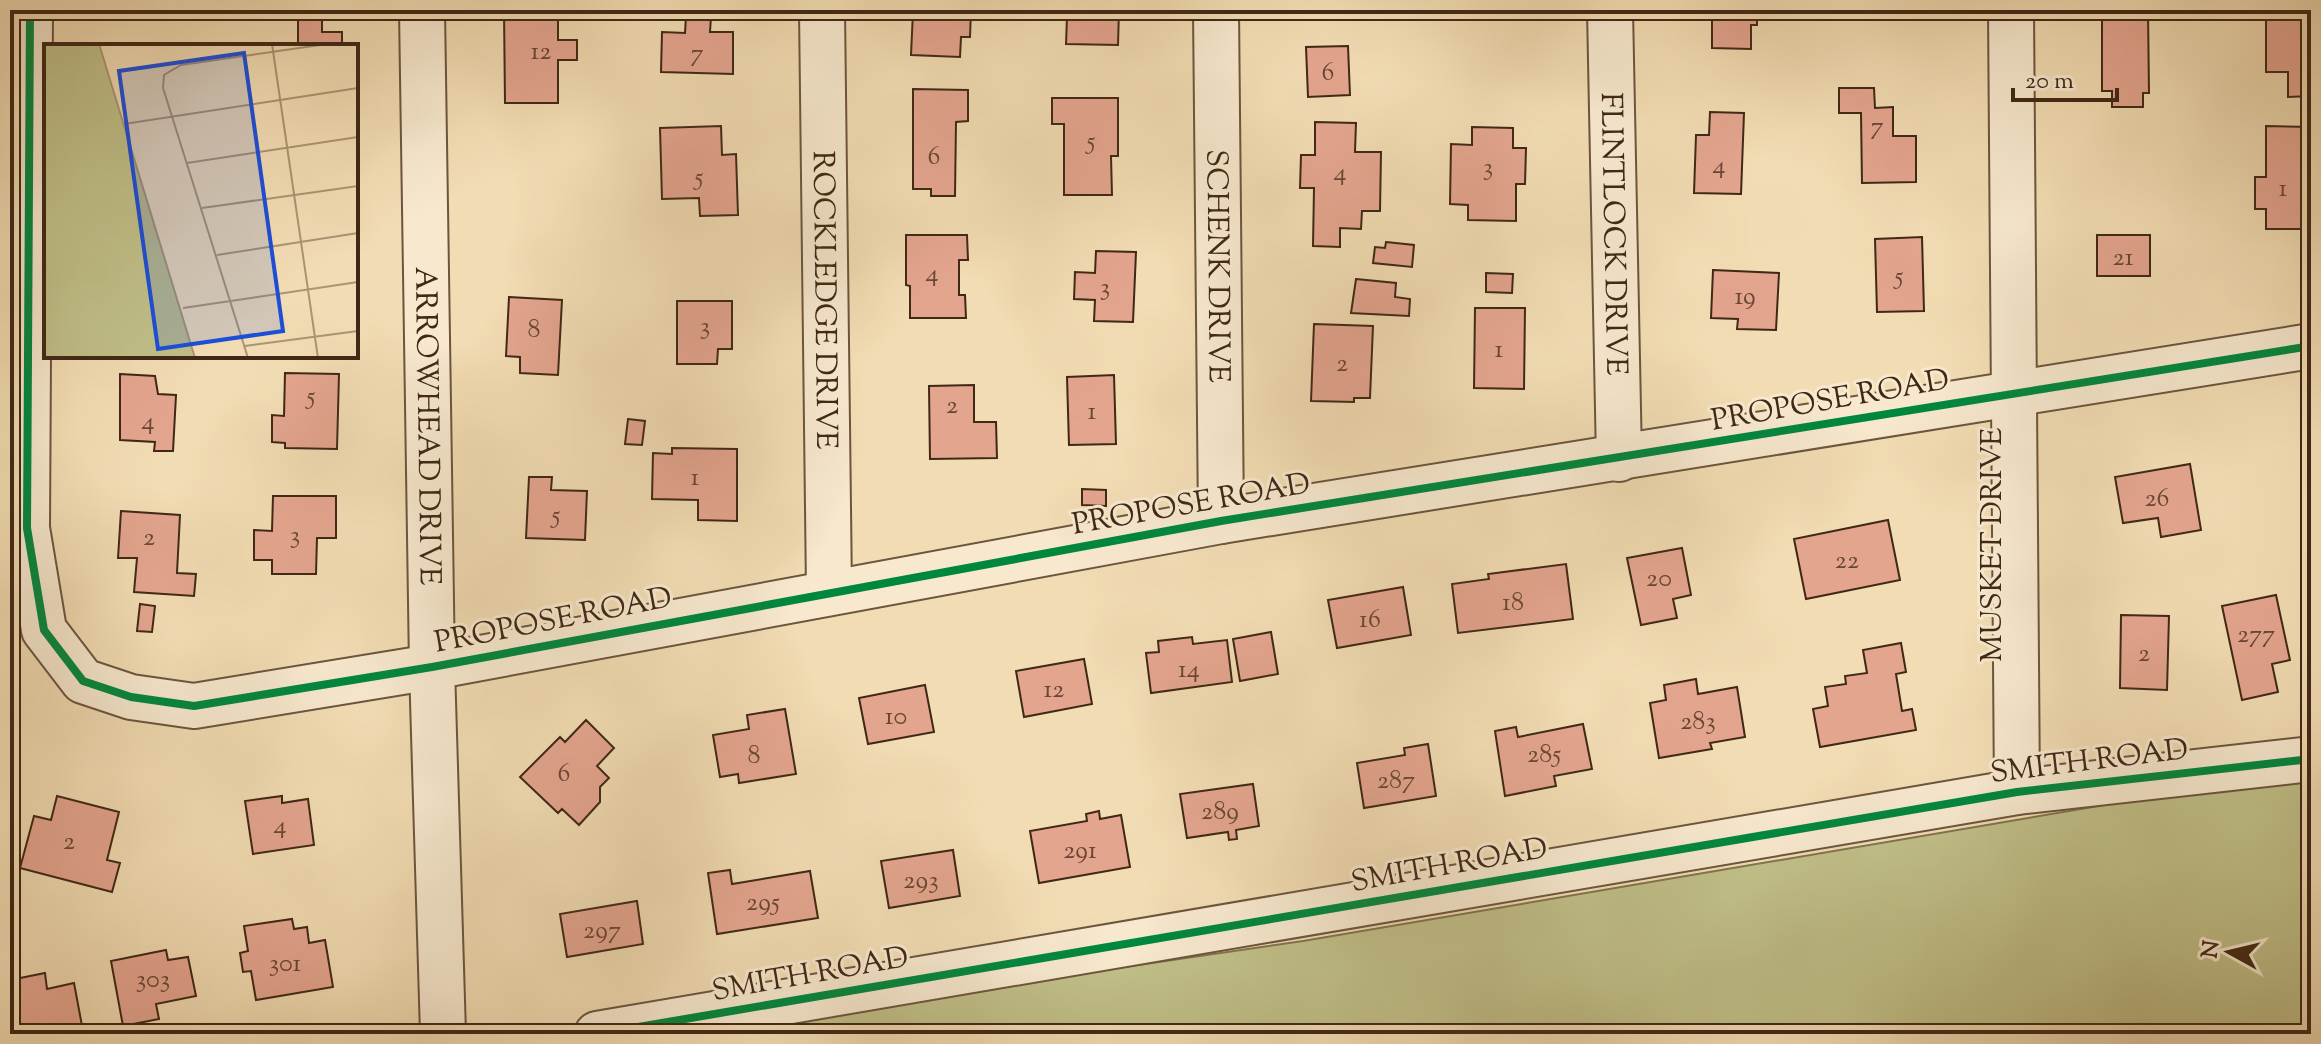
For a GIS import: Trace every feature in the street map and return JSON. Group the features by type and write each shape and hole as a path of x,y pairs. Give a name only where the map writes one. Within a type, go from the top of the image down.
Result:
{"street":[{"name":"PROPOSE ROAD","path":"30,10 27,528 44,630 83,681 131,697 194,706 432,667 829,591 1221,521 2311,346"},
{"name":"ARROWHEAD DRIVE","path":"422,10 432,667 443,1034"},
{"name":"ROCKLEDGE DRIVE","path":"822,10 829,591"},
{"name":"SCHENK DRIVE","path":"1216,10 1221,521"},
{"name":"FLINTLOCK DRIVE","path":"1610,10 1619,459"},
{"name":"MUSKET DRIVE","path":"2011,10 2017,792"},
{"name":"SMITH ROAD","path":"597,1034 2017,792 2311,759"}],"shaded area":[{"path":"2311,770 2311,1034 664,1034 1303,941"}],"building":[{"path":"298,10 322,10 322,32 342,32 342,44 298,44"},
{"path":"504,10 558,10 558,40 577,40 577,60 558,60 558,103 505,103"},
{"path":"906,10 971,10 970,37 961,37 960,57 911,55 913,11"},
{"path":"1044,10 1119,10 1118,45 1066,44 1067,17 1044,17"},
{"path":"1712,10 1757,10 1757,25 1751,25 1751,49 1712,48"},
{"path":"2102,10 2148,10 2149,93 2143,93 2143,107 2112,107 2112,91 2102,91"},
{"path":"2266,10 2310,10 2311,96 2288,97 2288,72 2266,72"},
{"path":"686,16 711,17 710,32 733,32 733,74 661,72 662,32 685,33"},
{"path":"1348,46 1350,95 1308,97 1306,47"},
{"path":"1839,88 1874,88 1875,108 1893,107 1893,136 1916,136 1916,182 1862,183 1861,113 1839,113"},
{"path":"913,89 968,90 968,121 956,122 955,196 931,196 931,189 913,189"},
{"path":"1052,98 1118,98 1118,156 1111,156 1112,195 1064,195 1064,124 1052,124"},
{"path":"1710,112 1744,113 1741,194 1694,193 1696,135 1709,135"},
{"path":"1315,122 1356,123 1355,152 1381,152 1380,211 1362,211 1361,229 1340,228 1340,247 1313,246 1314,188 1300,188 1301,155 1315,155"},
{"path":"721,126 722,155 736,154 738,215 700,216 699,198 662,199 660,128"},
{"path":"2266,126 2311,127 2310,229 2266,229 2266,209 2255,209 2255,177 2266,177"},
{"path":"1472,127 1513,128 1513,148 1526,148 1525,184 1516,184 1516,221 1468,220 1468,205 1450,204 1451,144 1472,145"},
{"path":"906,235 967,235 968,260 959,260 959,295 965,295 966,318 910,318 910,286 906,285"},
{"path":"2097,235 2150,235 2150,276 2097,276"},
{"path":"1922,237 1924,311 1877,312 1875,239"},
{"path":"1386,242 1414,245 1412,267 1373,263 1375,247 1385,248"},
{"path":"1096,251 1136,252 1133,322 1094,321 1095,300 1074,299 1075,272 1095,273"},
{"path":"1713,270 1779,273 1776,330 1737,329 1738,319 1711,318"},
{"path":"1486,273 1513,274 1512,293 1486,292"},
{"path":"1356,279 1396,283 1395,297 1410,299 1409,316 1351,313"},
{"path":"509,297 562,300 558,375 520,373 520,357 506,356"},
{"path":"677,301 732,301 732,349 718,349 717,364 677,364"},
{"path":"1475,308 1525,308 1524,389 1474,388"},
{"path":"1314,324 1373,326 1370,398 1354,398 1354,402 1311,401"},
{"path":"285,373 339,374 337,449 285,448 285,443 272,442 272,415 284,416"},
{"path":"120,374 155,376 158,394 176,395 173,451 154,451 155,442 120,440"},
{"path":"1114,375 1116,444 1069,445 1067,377"},
{"path":"974,385 974,422 996,422 997,458 930,459 929,386"},
{"path":"628,419 645,421 642,445 625,444"},
{"path":"2311,430 2311,458 2306,431"},
{"path":"672,448 737,449 737,521 698,520 698,500 652,499 653,453 672,454"},
{"path":"2190,464 2201,530 2161,537 2158,518 2123,523 2115,477"},
{"path":"529,477 552,477 551,490 587,491 585,540 526,538"},
{"path":"1082,489 1106,490 1106,506 1082,505"},
{"path":"273,496 336,496 336,538 317,538 316,574 272,574 272,560 254,560 254,530 272,531"},
{"path":"121,511 180,515 177,573 196,574 194,596 134,592 137,558 118,558"},
{"path":"1888,520 1900,580 1806,599 1794,539"},
{"path":"2305,533 2311,533 2311,577 2310,577"},
{"path":"1682,548 1691,595 1673,599 1677,618 1641,625 1627,558"},
{"path":"1566,564 1573,619 1458,633 1452,584 1489,579 1488,574"},
{"path":"1403,587 1411,635 1337,648 1328,600"},
{"path":"2276,595 2290,660 2272,664 2278,692 2242,700 2222,606"},
{"path":"140,604 155,606 152,632 137,631"},
{"path":"2121,615 2169,616 2167,690 2120,688"},
{"path":"1271,632 1278,674 1240,681 1233,639"},
{"path":"1192,637 1193,644 1227,640 1232,682 1151,693 1146,653 1159,652 1158,641"},
{"path":"1901,643 1906,672 1896,674 1902,711 1912,709 1916,730 1820,747 1813,709 1828,706 1825,687 1846,684 1845,676 1867,673 1863,650"},
{"path":"1084,659 1092,704 1024,717 1016,671"},
{"path":"1696,679 1698,694 1737,687 1745,737 1710,743 1712,749 1659,758 1650,703 1666,700 1664,685"},
{"path":"925,685 934,732 868,744 859,698"},
{"path":"785,709 796,774 739,783 738,774 720,777 713,735 749,729 747,715"},
{"path":"586,720 614,748 597,766 609,778 600,787 600,802 579,825 562,809 558,813 520,777 560,737 565,742"},
{"path":"1583,724 1592,769 1554,776 1556,786 1505,796 1495,731 1516,727 1518,737"},
{"path":"1428,744 1436,796 1364,808 1357,763 1405,755 1404,748"},
{"path":"1253,784 1259,826 1236,830 1237,839 1229,840 1228,832 1187,838 1180,794"},
{"path":"57,796 119,812 107,860 120,863 112,892 20,868 34,816 51,820"},
{"path":"282,796 282,803 308,799 314,845 253,854 245,801"},
{"path":"1099,811 1100,819 1121,815 1130,867 1039,883 1030,831 1087,821 1086,814"},
{"path":"953,850 960,896 889,908 881,861"},
{"path":"730,870 732,884 810,871 818,918 717,934 708,873"},
{"path":"637,901 643,944 567,957 560,914"},
{"path":"292,919 294,929 307,927 309,943 325,940 333,987 256,1000 251,971 243,972 240,953 248,951 244,926"},
{"path":"166,950 168,960 188,957 196,996 156,1004 159,1019 123,1026 111,961"},
{"path":"45,973 47,989 74,983 83,1031 16,1034 10,980"}],"cycle path":[{"path":"30,10 27,528 44,630 83,681 131,697 194,706 432,667 1221,521 2311,346"},
{"path":"597,1034 2017,792 2311,759"}]}
